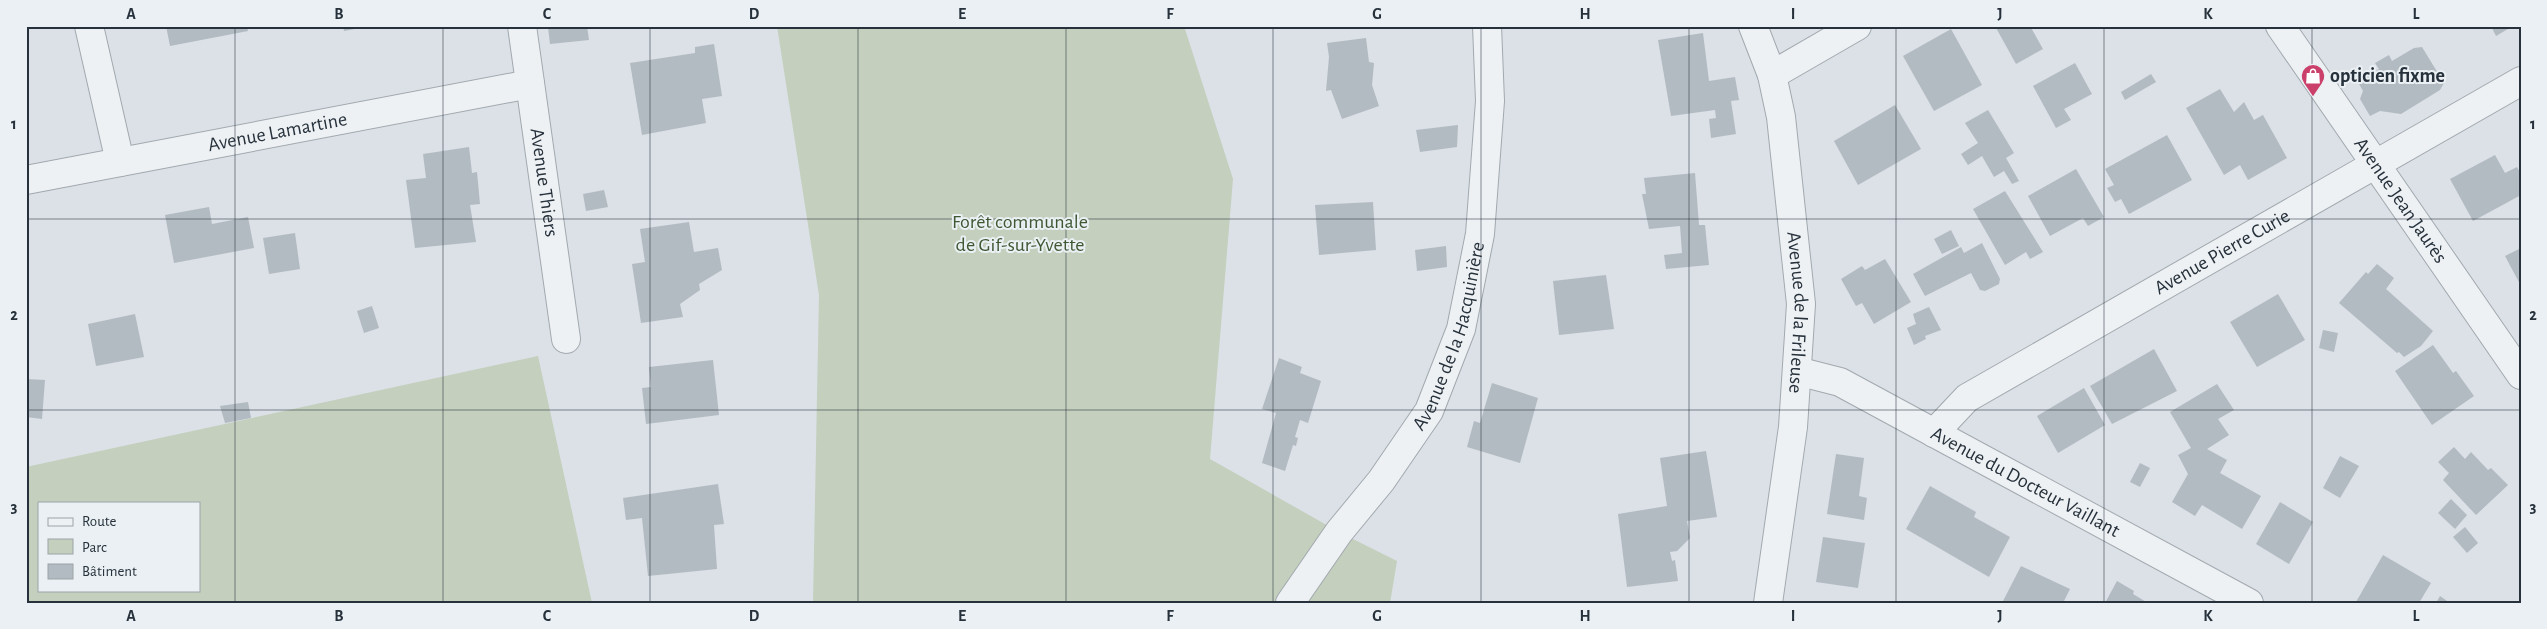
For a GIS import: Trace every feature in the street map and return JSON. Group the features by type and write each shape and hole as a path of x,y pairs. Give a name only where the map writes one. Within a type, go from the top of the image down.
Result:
{"street":[{"path":"88,26 120,162"},
{"name":"Avenue Thiers","path":"522,26 566,339"},
{"name":"Avenue de la Hacquinière","path":"1290,603 1339,532 1381,481 1428,411 1461,329 1480,234 1490,101 1487,26"},
{"name":"Avenue de la Frileuse","path":"1753,26 1772,75 1780,117 1801,304 1793,427 1768,603"},
{"path":"1772,75 1857,26"},
{"name":"Avenue Jean Jaurès","path":"2280,26 2521,375"},
{"name":"Avenue Pierre Curie","path":"1934,433 1968,398 2521,81"},
{"name":"Avenue Lamartine","path":"26,180 530,84"},
{"name":"Avenue du Docteur Vaillant","path":"1797,371 1840,382 2249,603"}],"green space":[{"name":"Forêt communale de Gif-sur-Yvette","path":"777,26 1184,26 1233,179 1210,459 1339,532 1397,561 1390,603 813,603 819,295"},
{"path":"538,356 592,603 26,603 26,467"}],"building":[{"path":"166,26 247,26 248,31 170,46"},
{"path":"343,26 365,26 365,27 344,31"},
{"path":"587,26 589,40 550,44 548,27"},
{"path":"1995,26 2030,26 2043,49 2016,64"},
{"path":"2491,26 2513,26 2496,36"},
{"path":"1951,29 1982,85 1934,111 1903,56"},
{"path":"1703,33 1709,81 1735,77 1739,100 1731,101 1736,134 1711,138 1709,119 1716,118 1715,110 1671,116 1658,40"},
{"path":"1366,38 1369,62 1374,63 1372,85 1379,106 1342,119 1331,90 1326,91 1329,57 1327,43"},
{"path":"714,44 722,96 702,99 706,123 642,135 630,63 695,53 695,47"},
{"path":"2422,47 2444,83 2440,90 2401,114 2380,111 2370,116 2360,99 2363,91 2358,82 2379,69 2375,63 2389,55 2392,61 2414,48"},
{"path":"2075,63 2092,94 2064,109 2071,120 2056,128 2033,86"},
{"path":"2151,74 2156,82 2125,100 2121,92"},
{"path":"2220,89 2234,112 2244,102 2254,120 2263,115 2287,158 2248,180 2240,165 2224,175 2186,108"},
{"path":"1895,105 1921,149 1858,185 1834,141"},
{"path":"1988,110 2014,153 2006,158 2019,181 2012,184 2004,171 1994,177 1982,156 1968,165 1961,154 1978,143 1965,123"},
{"path":"1458,125 1457,147 1420,152 1416,130"},
{"path":"2167,135 2192,180 2129,214 2121,199 2115,202 2107,188 2114,185 2105,169"},
{"path":"469,147 472,173 477,172 480,204 470,205 476,242 415,248 406,180 426,178 423,154"},
{"path":"2495,155 2505,173 2517,167 2521,174 2521,195 2473,221 2450,179"},
{"path":"2076,169 2104,217 2088,226 2083,218 2050,236 2028,196"},
{"path":"1695,173 1699,225 1705,225 1709,265 1666,269 1664,255 1682,253 1680,226 1649,229 1642,194 1646,194 1644,178"},
{"path":"604,190 608,207 586,211 583,194"},
{"path":"2005,191 2043,252 2030,259 2026,252 2005,265 1973,209"},
{"path":"1373,202 1376,250 1319,255 1315,205"},
{"path":"209,207 212,224 248,217 254,248 174,263 165,215"},
{"path":"689,222 694,252 718,248 722,270 699,284 700,290 680,304 683,317 641,323 632,264 645,262 640,229"},
{"path":"1951,230 1959,246 1942,254 1934,239"},
{"path":"295,233 300,269 269,274 263,238"},
{"path":"1982,243 2000,279 1999,284 1985,291 1980,290 1971,273 1925,296 1913,274 1961,247 1964,253"},
{"path":"1446,246 1447,267 1417,271 1415,250"},
{"path":"2521,248 2521,286 2505,256"},
{"path":"1885,259 1911,302 1874,324 1862,303 1856,306 1841,279 1862,266 1865,270"},
{"path":"2377,264 2394,278 2386,289 2433,331 2421,346 2404,357 2339,303 2366,272 2368,274"},
{"path":"1606,275 1614,329 1559,335 1553,281"},
{"path":"2278,294 2305,340 2257,367 2230,322"},
{"path":"372,306 379,328 364,333 357,311"},
{"path":"1929,307 1941,330 1925,336 1926,339 1914,345 1907,328 1916,324 1913,314"},
{"path":"135,314 144,357 96,366 88,324"},
{"path":"2323,330 2338,333 2334,352 2319,348"},
{"path":"2433,345 2453,373 2456,371 2474,396 2432,425 2395,371"},
{"path":"2154,349 2177,391 2112,424 2090,386"},
{"path":"1279,358 1302,367 1300,373 1321,381 1308,423 1300,420 1295,437 1298,438 1296,446 1293,445 1285,471 1262,463 1276,413 1262,409"},
{"path":"713,360 719,415 646,424 642,388 651,387 649,367"},
{"path":"26,379 45,380 42,419 26,417"},
{"path":"1492,383 1538,398 1520,463 1467,447 1474,421 1480,423"},
{"path":"2217,384 2234,410 2218,419 2229,435 2207,449 2227,460 2220,473 2261,496 2242,529 2202,505 2195,516 2172,502 2188,474 2178,455 2191,448 2170,412"},
{"path":"2084,388 2105,425 2058,453 2037,416"},
{"path":"248,402 251,418 225,423 220,406"},
{"path":"2454,447 2465,459 2471,452 2488,470 2491,468 2508,485 2476,515 2443,480 2449,473 2438,462"},
{"path":"1706,451 1717,517 1687,521 1690,538 1677,551 1670,552 1672,561 1675,560 1678,581 1627,587 1618,514 1667,506 1660,458"},
{"path":"1836,454 1864,458 1859,496 1867,498 1864,520 1827,514"},
{"path":"2340,456 2359,466 2340,498 2323,488"},
{"path":"2140,463 2150,468 2140,487 2130,482"},
{"path":"718,484 724,524 714,525 717,569 648,576 642,518 626,520 623,498"},
{"path":"1930,486 1976,512 1974,517 2010,537 1989,577 1906,529"},
{"path":"2451,499 2467,515 2455,529 2438,513"},
{"path":"2280,502 2313,522 2289,564 2256,544"},
{"path":"2465,527 2478,543 2467,553 2453,537"},
{"path":"1823,537 1865,543 1858,588 1816,582"},
{"path":"2383,555 2431,583 2419,603 2356,602"},
{"path":"2021,566 2070,589 2063,603 2002,603"},
{"path":"2117,581 2134,591 2133,594 2148,603 2105,603"},
{"path":"2440,596 2450,603 2436,603"}],"place":[{"name":"opticien fixme","path":"2313,97"}]}
